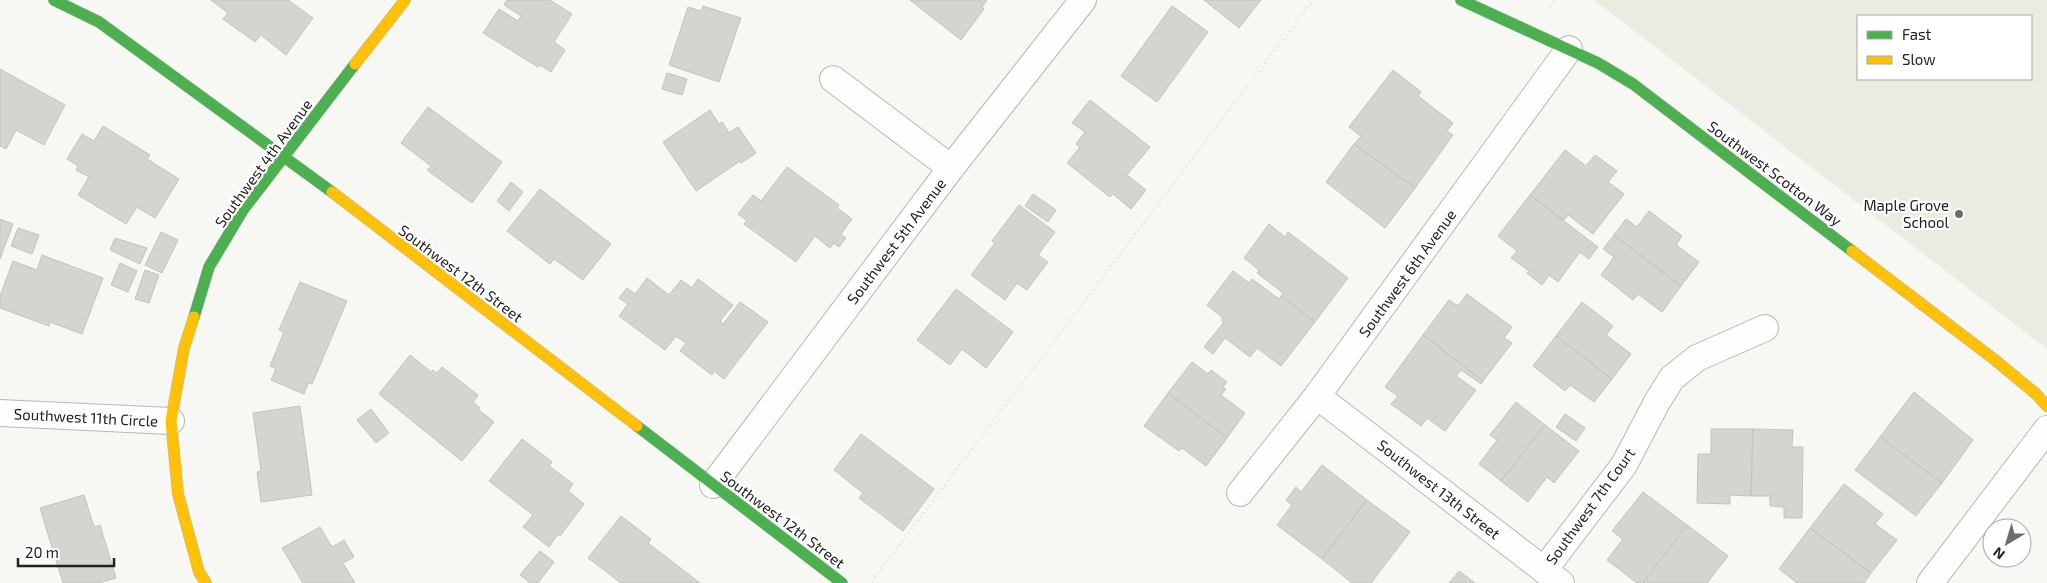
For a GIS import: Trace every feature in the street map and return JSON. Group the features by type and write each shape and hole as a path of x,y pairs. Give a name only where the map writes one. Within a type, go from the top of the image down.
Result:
{"street":[{"name":"Southwest 12th Street","path":"54,0 99,22 284,156 842,583"},
{"name":"Southwest 4th Avenue","path":"206,583 199,572 178,494 171,421 184,348 209,267 243,210 404,0"},
{"name":"Southwest 5th Avenue","path":"713,485 951,168 1083,0"},
{"name":"Southwest Scotton Way","path":"1461,0 1569,49 1633,84 1995,360 2035,393 2047,406"},
{"name":"Southwest 6th Avenue","path":"1240,493 1317,396 1569,49"},
{"path":"833,79 951,168"},
{"name":"Southwest 7th Court","path":"1553,577 1624,465 1657,402 1672,378 1696,358 1765,328"},
{"name":"Southwest 13th Street","path":"1317,396 1553,577"},
{"name":"Southwest 11th Circle","path":"0,413 171,421"},
{"path":"1930,583 2047,429"}],"path":[{"path":"870,583 1313,0"}],"shaded area":[{"name":"Maple Grove School","path":"1594,0 2047,0 2047,349"}],"building":[{"path":"211,0 288,0 313,18 286,55 261,35 255,42 223,19 228,13"},
{"path":"507,0 550,0 572,14 554,42 565,50 551,72 540,65 538,67 483,33 499,9 518,21 521,16 504,5"},
{"path":"910,0 987,0 982,7 984,9 961,40"},
{"path":"1204,0 1261,0 1239,28"},
{"path":"703,6 741,18 719,82 669,65 688,7 701,11"},
{"path":"1172,6 1208,32 1157,102 1121,76"},
{"path":"0,69 65,105 44,145 16,130 6,149 0,146"},
{"path":"1393,70 1421,92 1418,96 1453,123 1447,131 1453,135 1415,188 1354,144 1361,136 1349,127"},
{"path":"667,73 687,79 682,95 662,89"},
{"path":"1090,100 1150,147 1127,175 1146,190 1131,209 1113,194 1110,197 1067,163 1080,147 1076,144 1085,132 1072,123"},
{"path":"428,107 502,162 472,203 427,170 431,166 401,143"},
{"path":"710,110 719,124 722,122 729,133 738,127 756,153 741,163 740,161 696,191 663,142"},
{"path":"103,126 150,155 147,159 179,179 155,218 137,207 126,224 78,195 89,177 76,170 78,166 67,159 82,134 94,141"},
{"path":"1354,144 1415,188 1385,228 1326,182"},
{"path":"1565,150 1586,166 1595,155 1617,171 1608,182 1624,194 1593,234 1568,215 1564,220 1530,195"},
{"path":"787,167 839,205 837,208 852,219 841,234 846,238 839,247 834,243 830,248 815,236 796,262 744,224 747,221 738,214 753,195 761,201"},
{"path":"511,182 523,192 509,211 497,201"},
{"path":"540,189 611,244 583,280 554,259 550,264 507,231"},
{"path":"1033,194 1056,210 1048,222 1025,206"},
{"path":"1530,195 1598,247 1589,259 1580,252 1558,282 1549,275 1542,285 1527,273 1529,271 1511,258 1517,251 1498,236"},
{"path":"1019,205 1055,232 1038,255 1048,262 1027,290 1017,283 1005,300 971,275 995,243 992,241"},
{"path":"1649,211 1682,236 1676,245 1699,262 1681,286 1614,235 1626,219 1637,227"},
{"path":"0,219 13,224 0,259"},
{"path":"1269,224 1285,237 1288,232 1348,278 1315,322 1281,296 1283,293 1257,273 1259,270 1244,258"},
{"path":"18,228 39,235 32,254 11,246"},
{"path":"161,232 178,240 162,273 145,265"},
{"path":"1614,235 1681,286 1662,312 1638,294 1633,300 1601,275 1614,257 1603,249"},
{"path":"115,238 147,248 140,264 110,250"},
{"path":"42,255 103,278 82,334 50,322 49,326 0,308 0,296 13,261 37,270"},
{"path":"120,263 137,271 128,292 111,285"},
{"path":"145,270 159,275 149,303 135,299"},
{"path":"1233,271 1249,283 1252,279 1279,299 1281,296 1315,322 1281,366 1257,348 1250,357 1225,338 1213,354 1204,347 1224,322 1221,320 1223,318 1207,305"},
{"path":"647,278 669,295 681,280 692,288 698,279 733,305 720,321 723,324 740,302 768,322 724,379 714,371 712,375 680,351 686,343 676,336 665,350 619,316 628,304 619,298 627,288 635,294"},
{"path":"300,282 347,301 312,384 308,383 304,394 271,380 276,369 270,366 284,332 279,330"},
{"path":"956,289 1013,332 986,368 962,349 950,365 917,340"},
{"path":"1467,294 1512,327 1504,338 1512,343 1483,381 1423,335 1449,300 1458,306"},
{"path":"1582,302 1613,326 1606,335 1631,354 1612,379 1556,336"},
{"path":"1423,335 1483,381 1481,384 1461,370 1456,376 1476,390 1445,431 1427,418 1421,426 1391,404 1398,396 1385,387"},
{"path":"1556,336 1612,379 1594,402 1570,385 1565,391 1533,366"},
{"path":"410,355 431,372 433,370 437,373 442,367 478,395 473,402 480,408 479,410 494,422 462,461 379,394"},
{"path":"1192,362 1208,374 1211,370 1227,382 1223,387 1226,389 1221,395 1245,413 1227,438 1168,393"},
{"path":"1914,392 1973,440 1942,483 1880,437"},
{"path":"1168,393 1227,438 1206,466 1182,448 1179,451 1144,426"},
{"path":"1516,402 1545,425 1501,481 1479,464 1497,440 1490,435"},
{"path":"300,406 312,495 261,502 257,472 261,471 253,413"},
{"path":"371,409 389,433 376,443 357,420"},
{"path":"1565,414 1585,428 1576,441 1556,427"},
{"path":"1545,425 1579,451 1554,483 1547,477 1528,502 1501,481"},
{"path":"1711,429 1753,429 1751,496 1730,495 1730,504 1697,503 1698,454 1711,454"},
{"path":"1753,429 1793,430 1792,447 1803,447 1802,518 1784,518 1784,507 1770,506 1770,496 1751,496"},
{"path":"861,434 934,489 903,531 859,498 863,493 834,470"},
{"path":"1880,437 1942,483 1916,516 1855,470"},
{"path":"522,439 552,462 549,466 573,484 568,491 584,504 560,536 558,534 549,547 523,527 533,515 489,481"},
{"path":"1322,465 1367,500 1322,559 1277,525 1292,505 1286,500 1296,487 1301,492"},
{"path":"1844,484 1883,514 1875,524 1897,540 1871,573 1810,528"},
{"path":"1643,492 1687,525 1643,583 1637,583 1607,560 1623,539 1612,531"},
{"path":"84,495 94,527 100,525 116,578 99,583 63,583 40,508"},
{"path":"1367,500 1410,532 1371,583 1352,583 1322,559"},
{"path":"621,516 651,539 648,543 700,583 621,583 588,558"},
{"path":"1687,525 1728,556 1707,583 1643,583"},
{"path":"320,527 332,547 344,540 354,557 343,563 355,583 303,583 282,548"},
{"path":"1810,528 1871,573 1864,583 1797,583 1779,569"},
{"path":"540,551 554,562 538,583 530,583 520,575"},
{"path":"1459,571 1475,583 1449,583"}],"traffic: fast":[{"path":"54,0 99,22 332,192"},
{"path":"1461,0 1598,63 1633,84 1852,251"},
{"path":"194,317 209,267 243,210 355,64"},
{"path":"637,426 842,583"}],"traffic: slow":[{"path":"355,64 405,0"},
{"path":"332,192 637,426"},
{"path":"1852,251 1995,360 2035,393 2047,406"},
{"path":"194,317 184,348 171,421 178,494 199,572 206,583"}],"place":[{"name":"Maple Grove School","path":"1959,214"}]}
